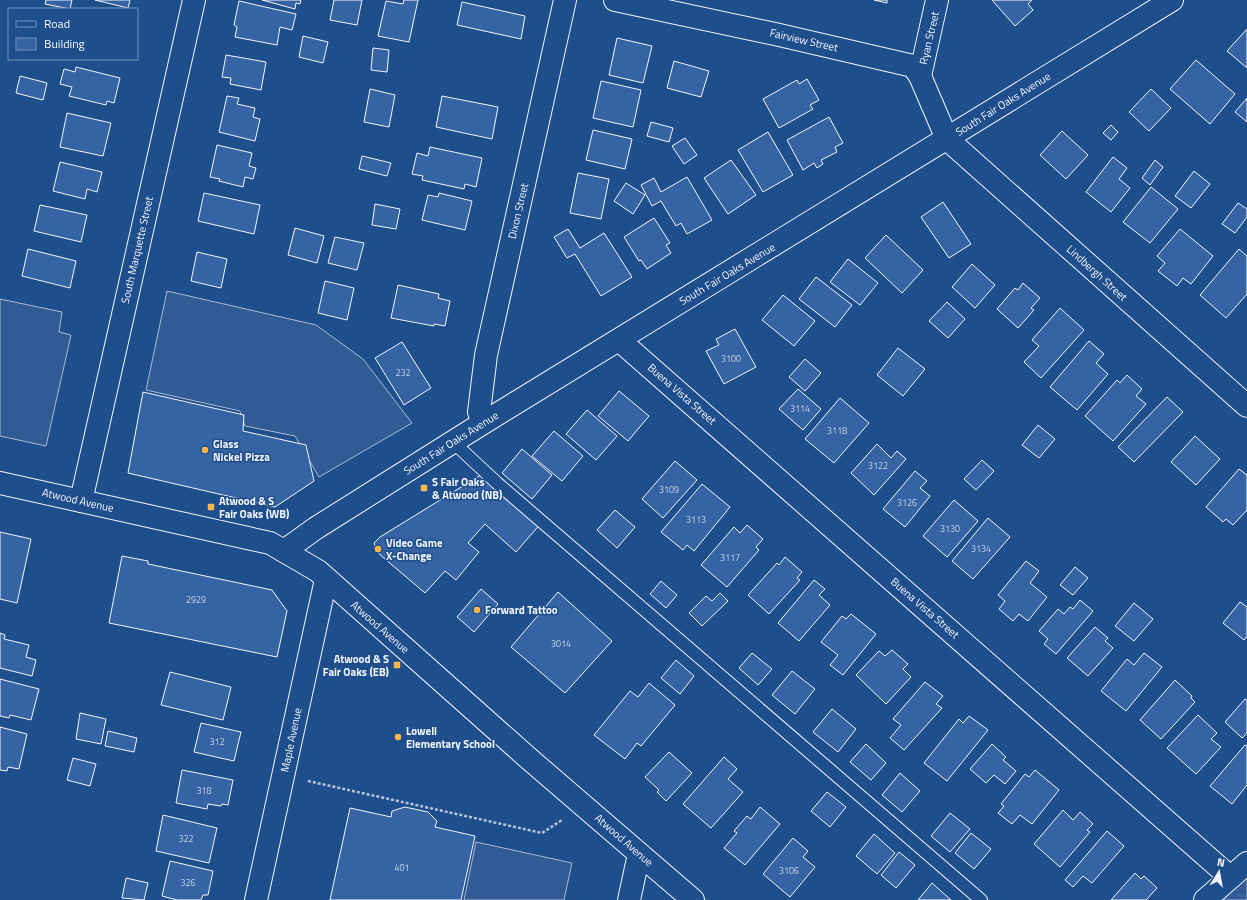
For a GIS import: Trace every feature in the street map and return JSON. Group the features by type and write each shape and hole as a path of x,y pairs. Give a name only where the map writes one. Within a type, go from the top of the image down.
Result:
{"street":[{"name":"South Marquette Street","path":"81,501 194,0"},
{"name":"Dixon Street","path":"483,423 479,412 486,355 565,0"},
{"name":"Fairview Street","path":"615,0 897,61 913,66 920,76 947,139"},
{"name":"Ryan Street","path":"920,76 937,0"},
{"name":"South Fair Oaks Avenue","path":"284,551 322,524 483,423 1172,0"},
{"name":"Lindbergh Street","path":"947,139 1247,406"},
{"name":"Buena Vista Street","path":"619,340 1230,877"},
{"name":"Atwood Avenue","path":"0,483 270,544 318,571 693,900"},
{"name":"Maple Avenue","path":"256,900 326,579"},
{"path":"630,900 640,854"},
{"path":"1205,900 1247,863"}],"lane":[{"path":"453,442 497,483 981,900"}],"path":[{"path":"305,780 542,833 562,820"}],"shaded area":[{"path":"167,291 316,325 363,359 412,423 319,477 295,436 245,426 240,411 146,390"},
{"path":"0,299 62,312 59,332 71,335 46,446 0,436"},
{"path":"476,842 572,863 564,900 464,900"}],"green space":[{"path":"1247,863 1247,900 1205,900"}],"building":[{"path":"46,0 72,0 70,8 45,4"},
{"path":"95,0 130,0 128,8"},
{"path":"262,0 301,0 300,4 296,3 295,9"},
{"path":"334,0 362,0 357,25 330,20"},
{"path":"404,0 418,0 409,42 378,36 386,1 403,4"},
{"path":"874,0 887,0 887,3"},
{"path":"992,0 1032,0 1028,4 1033,10 1015,26"},
{"path":"239,1 296,14 292,30 280,27 277,45 235,37 237,27 234,25"},
{"path":"462,2 525,16 521,39 457,25"},
{"path":"1247,29 1247,68 1227,51"},
{"path":"303,36 328,42 323,63 299,57"},
{"path":"617,38 652,46 643,83 609,75"},
{"path":"373,48 389,50 387,72 371,70"},
{"path":"226,55 266,62 261,90 230,84 231,78 222,77"},
{"path":"1196,60 1235,94 1210,124 1170,89"},
{"path":"674,61 709,71 701,97 667,88"},
{"path":"76,67 120,78 114,103 107,101 106,105 69,96 72,87 60,84 64,69 75,72"},
{"path":"20,76 47,83 43,100 16,93"},
{"path":"807,79 819,100 810,105 813,109 779,128 763,99 797,80 799,84"},
{"path":"601,81 641,90 633,127 593,118"},
{"path":"370,89 395,95 389,127 364,122"},
{"path":"1151,89 1171,108 1149,131 1129,112"},
{"path":"227,96 239,98 237,104 255,108 253,117 260,119 255,141 219,132"},
{"path":"442,96 498,107 492,139 436,127"},
{"path":"1247,98 1247,122 1235,112"},
{"path":"67,113 111,123 103,156 60,147"},
{"path":"829,117 843,143 835,147 837,152 821,160 823,164 817,168 814,163 803,170 787,140"},
{"path":"651,122 673,128 669,142 647,136"},
{"path":"1111,125 1118,132 1111,140 1103,133"},
{"path":"593,130 632,139 625,169 586,160"},
{"path":"1062,131 1088,155 1066,179 1040,155"},
{"path":"768,132 793,175 763,192 738,150"},
{"path":"685,138 697,155 684,164 672,146"},
{"path":"217,145 252,153 249,166 256,168 253,179 245,177 243,187 219,181 220,179 210,177"},
{"path":"430,147 482,158 476,187 465,184 464,189 422,180 423,176 412,174 417,153 428,156"},
{"path":"362,156 391,163 387,176 359,169"},
{"path":"1113,157 1127,168 1119,179 1130,188 1111,212 1086,192"},
{"path":"731,160 756,195 728,214 704,178"},
{"path":"1155,160 1163,167 1150,185 1142,178"},
{"path":"60,162 102,172 97,192 87,189 85,199 53,191"},
{"path":"1194,171 1210,184 1191,208 1175,196"},
{"path":"578,173 609,179 601,219 570,213"},
{"path":"687,177 712,220 687,234 681,223 676,226 661,201 652,206 641,185 654,178 661,192"},
{"path":"626,183 645,195 633,214 614,201"},
{"path":"1151,187 1178,209 1150,243 1123,222"},
{"path":"204,193 260,205 254,234 198,221"},
{"path":"439,193 472,201 465,230 422,220 428,195 438,197"},
{"path":"943,202 971,244 949,258 921,217"},
{"path":"1238,203 1247,209 1247,217 1235,233 1222,224"},
{"path":"375,204 400,209 396,229 372,225"},
{"path":"40,205 87,215 81,242 34,231"},
{"path":"654,218 670,243 666,245 671,253 647,269 641,260 639,261 624,237"},
{"path":"295,228 324,236 317,263 288,255"},
{"path":"568,229 580,248 604,233 632,277 601,296 575,254 567,258 554,237"},
{"path":"1180,229 1213,256 1191,284 1183,278 1177,286 1158,271 1165,263 1157,256"},
{"path":"886,235 923,270 902,293 865,258"},
{"path":"335,237 364,243 357,270 328,263"},
{"path":"28,249 76,261 70,288 22,276"},
{"path":"1239,249 1247,256 1247,294 1226,318 1200,295"},
{"path":"197,252 227,259 221,288 191,281"},
{"path":"848,259 878,283 860,305 830,282"},
{"path":"972,264 995,285 975,308 952,287"},
{"path":"816,277 852,305 835,327 799,299"},
{"path":"325,281 354,288 347,320 318,313"},
{"path":"1023,283 1040,298 1031,308 1034,310 1018,328 997,309 1015,288 1018,290"},
{"path":"398,285 439,294 438,298 450,301 445,326 434,324 434,326 391,318"},
{"path":"783,295 815,321 794,346 762,320"},
{"path":"947,302 965,319 948,338 929,321"},
{"path":"1060,308 1084,330 1041,378 1024,362 1039,346 1032,340"},
{"path":"735,329 756,367 724,384 706,351 719,345 716,339"},
{"path":"1089,341 1104,354 1096,363 1108,374 1077,410 1050,387"},
{"path":"402,342 431,388 404,405 375,358"},
{"path":"898,348 925,369 903,396 877,375"},
{"path":"805,359 821,373 805,391 789,377"},
{"path":"1127,375 1142,389 1136,396 1146,404 1113,441 1085,416 1117,380 1120,383"},
{"path":"798,389 821,409 803,430 779,409"},
{"path":"619,391 649,416 628,441 598,416"},
{"path":"143,392 244,415 243,431 306,445 314,481 275,507 128,473"},
{"path":"1167,397 1183,412 1134,462 1118,447"},
{"path":"840,398 869,423 834,463 805,439"},
{"path":"587,410 617,436 596,460 566,434"},
{"path":"1038,425 1055,439 1039,458 1022,445"},
{"path":"554,431 583,456 562,481 532,456"},
{"path":"1195,436 1220,459 1196,485 1171,462"},
{"path":"877,444 891,458 897,451 906,459 874,495 851,473"},
{"path":"522,449 552,475 532,499 502,473"},
{"path":"982,460 994,471 976,490 964,479"},
{"path":"675,461 697,480 663,518 642,499"},
{"path":"1239,469 1247,475 1247,510 1233,525 1226,519 1223,522 1206,507"},
{"path":"915,471 927,481 920,488 930,496 905,527 883,509"},
{"path":"484,473 542,522 516,552 485,524 468,543 479,552 456,580 445,571 425,593 378,553 374,543 380,537"},
{"path":"702,484 730,507 694,551 687,545 683,550 661,532"},
{"path":"954,500 978,521 947,557 923,536"},
{"path":"615,510 635,527 617,548 597,530"},
{"path":"988,518 1010,537 973,579 952,561"},
{"path":"747,525 763,539 756,547 759,550 727,587 701,565 734,527 740,533"},
{"path":"0,532 31,539 17,603 0,599"},
{"path":"122,556 148,561 148,564 272,590 287,611 277,657 109,623"},
{"path":"785,557 802,572 797,578 800,580 769,614 748,595 777,563 779,565"},
{"path":"1026,561 1039,571 1030,583 1047,597 1028,621 1019,614 1013,621 999,609 1005,601 998,595"},
{"path":"1075,567 1088,578 1073,595 1060,585"},
{"path":"814,580 825,589 819,595 830,605 799,641 778,623"},
{"path":"661,581 677,595 666,608 650,594"},
{"name":"Forward Tattoo","path":"481,589 498,604 474,632 457,617"},
{"path":"558,592 612,641 565,693 511,647"},
{"path":"720,593 728,601 702,626 689,613 706,596 712,601"},
{"path":"1080,600 1093,611 1056,654 1044,644 1048,639 1039,631 1058,609 1064,614 1070,607 1073,609"},
{"path":"1240,602 1247,607 1247,636 1244,640 1223,623"},
{"path":"1134,603 1153,619 1134,641 1115,626"},
{"path":"851,614 876,634 843,675 830,665 838,655 821,642 842,616 846,619"},
{"path":"1095,627 1108,638 1105,641 1113,648 1088,676 1067,658"},
{"path":"0,633 5,635 4,639 29,645 26,657 36,660 32,676 0,668"},
{"path":"892,650 908,664 903,669 911,677 886,704 856,675 879,651 885,656"},
{"path":"752,653 772,669 758,685 739,668"},
{"path":"1144,653 1162,667 1126,711 1101,691 1127,659 1134,665"},
{"path":"676,660 694,676 680,694 661,678"},
{"path":"792,671 815,689 795,714 772,695"},
{"path":"170,672 231,687 223,720 161,705"},
{"path":"0,679 39,689 31,720 10,715 9,718 0,716"},
{"path":"1175,680 1192,696 1191,698 1195,702 1161,739 1140,720"},
{"path":"925,682 943,696 936,704 942,708 904,750 890,738 901,725 893,719"},
{"path":"649,683 675,705 641,746 637,743 625,759 594,735 630,691 638,697"},
{"path":"1245,699 1247,700 1247,733 1242,738 1225,722"},
{"path":"832,709 856,729 838,752 813,732"},
{"path":"80,713 106,719 101,744 76,739"},
{"path":"1198,715 1217,733 1211,739 1221,747 1196,774 1167,748"},
{"path":"969,716 988,730 947,781 924,763 959,719 963,723"},
{"path":"201,723 241,732 234,761 194,752"},
{"path":"0,727 27,734 19,769 8,767 7,771 0,770"},
{"path":"108,731 137,738 134,752 105,746"},
{"path":"866,744 886,763 871,780 850,762"},
{"path":"992,744 1006,757 1003,760 1016,771 1005,784 994,775 986,783 970,769"},
{"path":"1245,745 1247,746 1247,785 1232,804 1210,786"},
{"path":"669,752 692,773 666,801 657,792 659,790 645,777"},
{"path":"724,757 737,769 728,779 743,792 711,828 683,804"},
{"path":"73,758 96,764 90,786 67,780"},
{"path":"182,770 233,780 228,805 222,804 221,806 208,804 207,809 176,803"},
{"path":"1035,770 1059,790 1032,824 1020,815 1012,824 998,813 1004,806 1001,804 1025,774 1029,777"},
{"path":"900,773 920,791 902,812 882,795"},
{"path":"827,792 846,807 830,827 811,811"},
{"path":"405,807 428,812 437,821 435,827 475,836 461,900 330,900 350,808 391,817 392,811"},
{"path":"760,807 780,824 745,865 724,848 737,833 734,831 747,816 751,819"},
{"path":"1063,810 1073,820 1080,812 1093,824 1087,830 1090,832 1060,867 1034,844"},
{"path":"950,813 970,829 950,852 931,836"},
{"path":"163,815 217,828 209,863 156,851"},
{"path":"1107,831 1124,846 1092,883 1083,876 1073,887 1065,880"},
{"path":"971,833 991,849 974,869 955,853"},
{"path":"874,834 895,853 877,874 856,856"},
{"path":"793,838 808,851 803,857 815,867 790,897 763,874"},
{"path":"899,852 915,865 896,888 881,875"},
{"path":"170,861 213,871 208,895 203,895 201,900 177,900 162,896"},
{"path":"1135,873 1141,879 1144,876 1157,888 1146,900 1111,900"},
{"path":"126,878 148,883 144,900 122,898"},
{"path":"932,883 951,900 918,900"}],"place":[{"name":"Glass Nickel Pizza","path":"205,450"},
{"name":"S Fair Oaks & Atwood (NB)","path":"424,488"},
{"name":"Atwood & S Fair Oaks (WB)","path":"211,507"},
{"name":"Video Game X-Change","path":"378,549"},
{"name":"Forward Tattoo","path":"477,610"},
{"name":"Atwood & S Fair Oaks (EB)","path":"397,665"},
{"name":"Lowell Elementary School","path":"398,737"}]}
